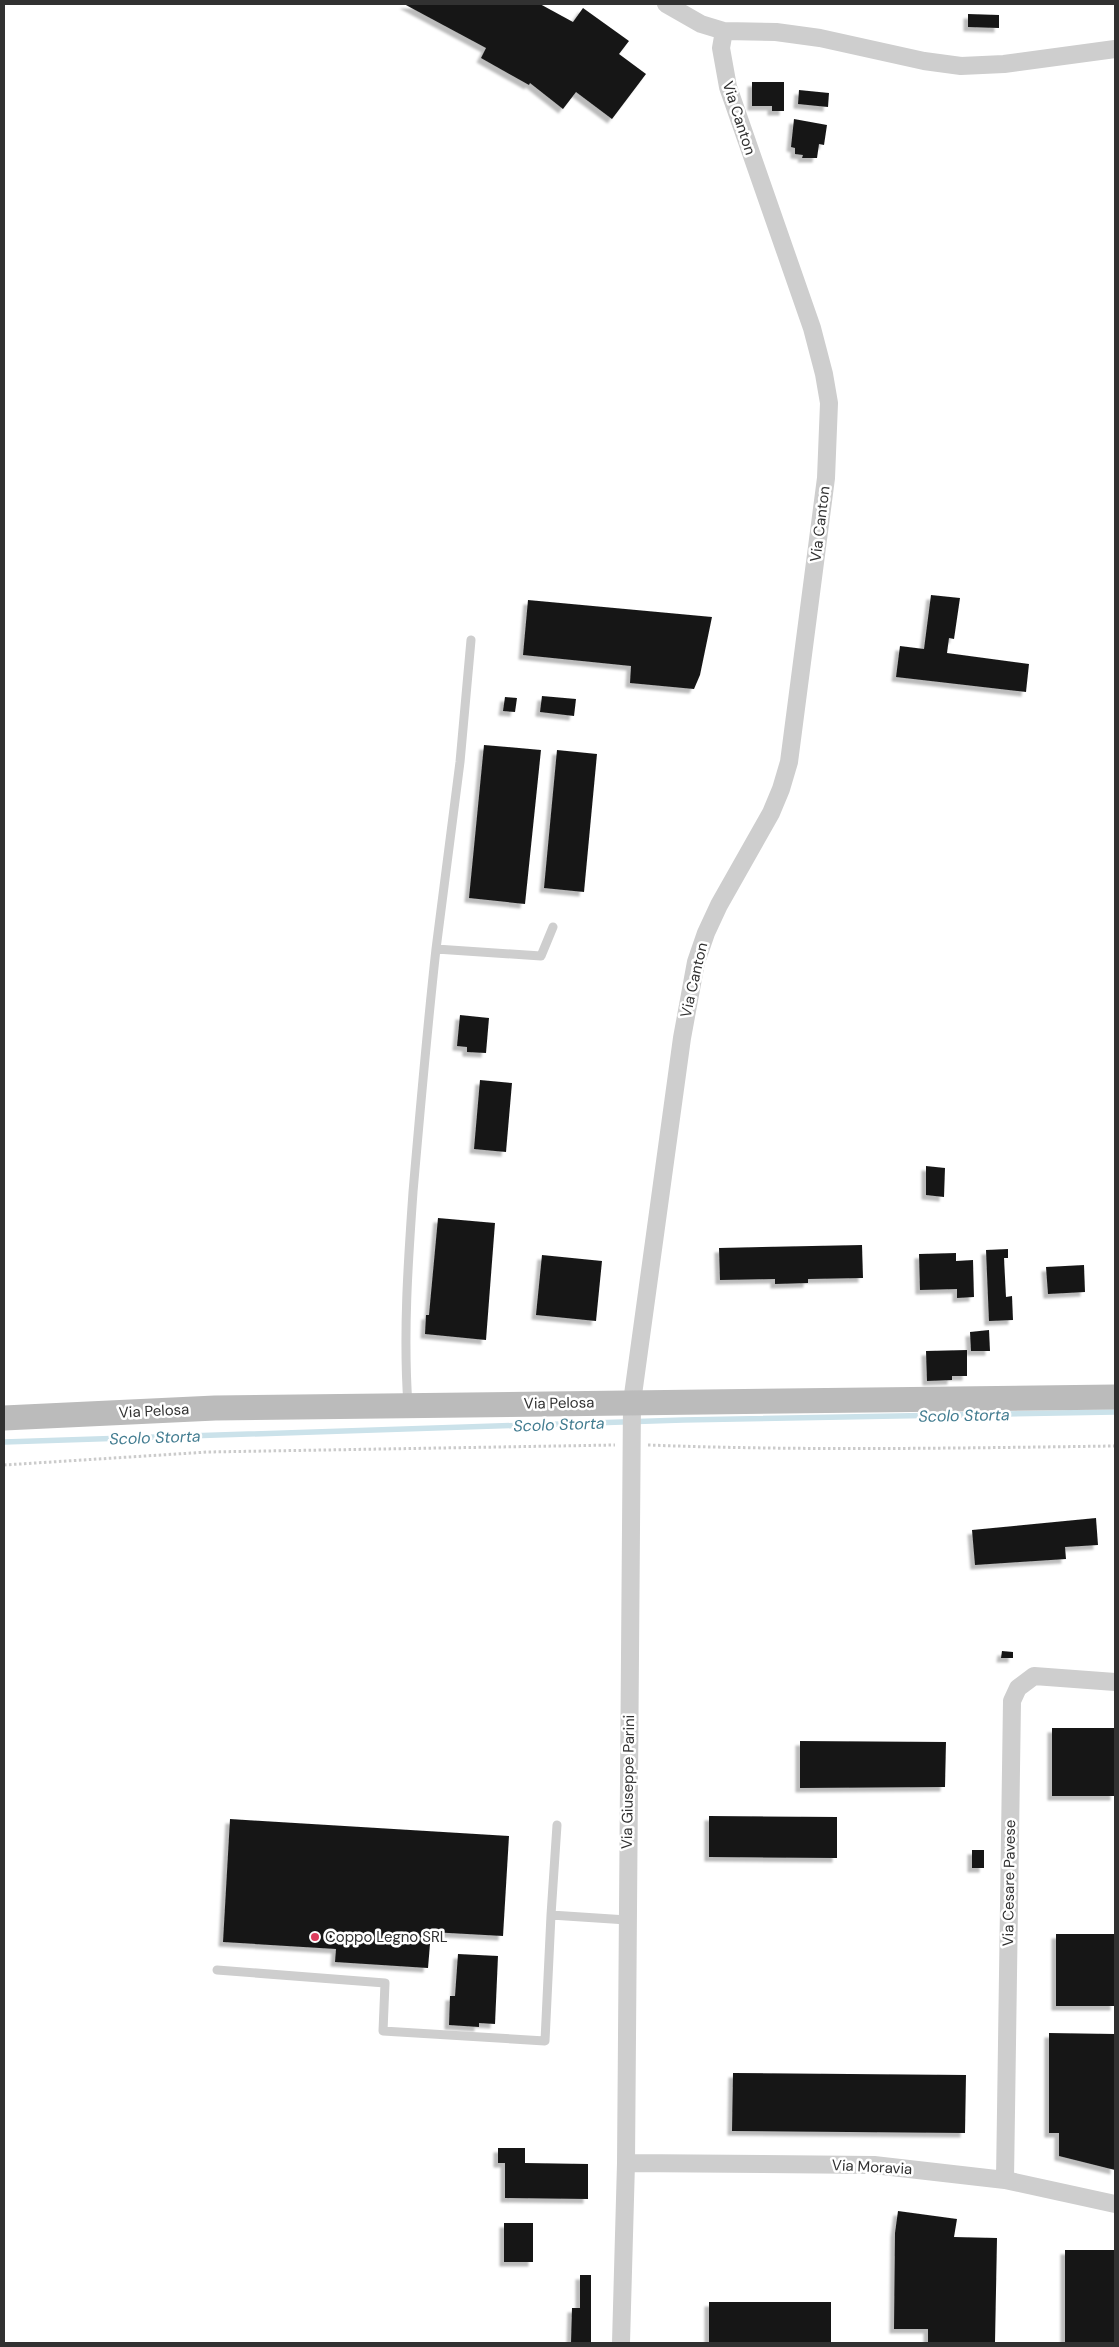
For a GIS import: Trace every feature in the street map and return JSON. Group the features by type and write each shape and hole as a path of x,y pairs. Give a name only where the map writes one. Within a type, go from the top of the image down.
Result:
{"main road":[{"name":"Via Pelosa","path":"4,1418 215,1408 408,1405 632,1406 1115,1397"}],"street":[{"path":"666,4 701,24 724,31 776,32 820,38 924,62 961,66 1004,64 1115,49"},
{"name":"Via Canton","path":"632,1406 682,1038 696,962 706,933 719,905 771,814 789,762 826,478 829,402 824,374 808,319 728,86 721,48 724,31"},
{"name":"Via Giuseppe Parini","path":"621,2343 626,2163 632,1406"},
{"name":"Via Cesare Pavese","path":"1005,2180 1012,1701 1018,1688 1034,1676 1115,1682"},
{"name":"Via Moravia","path":"626,2163 874,2166 1005,2180 1115,2204"}],"lane":[{"path":"408,1405 404,1359 407,1279 423,1073 436,949 460,762 471,640"},
{"path":"436,949 542,956 553,927"},
{"path":"217,1970 385,1983 383,2031 545,2041 557,1825"},
{"path":"551,1915 627,1920"}],"path":[{"path":"4,1465 208,1452 632,1439 707,1448 1115,1446"}],"building":[{"path":"404,4 540,4 573,22 583,8 629,41 619,54 646,74 612,119 576,92 563,109 530,83 529,85 481,58 486,48"},
{"path":"968,14 999,15 999,28 968,27"},
{"path":"752,82 784,82 784,111 772,111 772,106 752,106"},
{"path":"799,90 829,93 828,107 798,104"},
{"path":"794,119 827,125 824,145 819,144 817,158 802,158 803,155 795,154 795,148 791,147"},
{"path":"931,595 960,598 954,639 949,638 947,653 1029,664 1026,692 896,677 900,646 924,649"},
{"path":"528,600 712,617 700,675 694,689 630,683 631,666 523,655"},
{"path":"542,696 576,699 574,716 540,712"},
{"path":"505,697 517,698 515,712 503,711"},
{"path":"484,745 541,750 525,904 469,898"},
{"path":"557,750 597,754 584,892 544,888"},
{"path":"460,1015 489,1018 486,1053 467,1052 467,1047 457,1046"},
{"path":"480,1080 512,1083 506,1152 474,1149"},
{"path":"926,1166 945,1168 944,1197 926,1195"},
{"path":"438,1218 495,1223 486,1340 425,1334 426,1315 429,1315"},
{"path":"862,1245 863,1278 808,1279 808,1283 775,1284 775,1279 720,1280 719,1248"},
{"path":"1008,1249 1008,1258 1004,1258 1006,1297 1012,1296 1013,1320 989,1321 986,1250"},
{"path":"956,1253 956,1261 973,1260 974,1297 957,1298 957,1289 920,1290 919,1254"},
{"path":"542,1255 602,1261 596,1321 536,1315"},
{"path":"1084,1265 1085,1292 1048,1294 1046,1267"},
{"path":"989,1330 990,1351 971,1351 970,1332"},
{"path":"967,1350 967,1376 952,1376 952,1380 927,1381 926,1351"},
{"path":"1096,1518 1098,1545 1065,1547 1066,1559 975,1565 972,1530"},
{"path":"1002,1651 1013,1652 1013,1658 1001,1658"},
{"path":"1052,1728 1115,1728 1115,1796 1052,1796"},
{"path":"800,1741 946,1742 945,1787 800,1788"},
{"path":"709,1816 837,1817 837,1858 709,1857"},
{"path":"230,1819 509,1836 503,1936 431,1932 428,1968 335,1962 336,1949 223,1942"},
{"path":"972,1850 984,1850 984,1868 972,1868"},
{"path":"1056,1934 1115,1934 1115,2006 1056,2006"},
{"path":"458,1954 498,1956 495,2024 479,2023 479,2027 449,2025 450,1996 455,1996"},
{"path":"1049,2033 1115,2034 1115,2170 1059,2156 1059,2133 1049,2133"},
{"path":"733,2073 966,2075 965,2133 732,2131"},
{"path":"498,2148 525,2148 525,2163 588,2164 588,2199 505,2198 505,2163 498,2163"},
{"path":"898,2211 957,2219 954,2237 997,2238 995,2343 928,2343 928,2329 894,2329 895,2233"},
{"path":"504,2223 533,2223 533,2262 504,2262"},
{"path":"1065,2250 1114,2250 1115,2343 1065,2343"},
{"path":"580,2275 591,2275 591,2343 571,2343 572,2308 580,2308"},
{"path":"709,2302 831,2302 831,2343 709,2343"}],"waterway":[{"name":"Scolo Storta","path":"4,1442 683,1420 1115,1412"}],"place":[{"name":"Coppo Legno SRL","path":"315,1937"}]}
